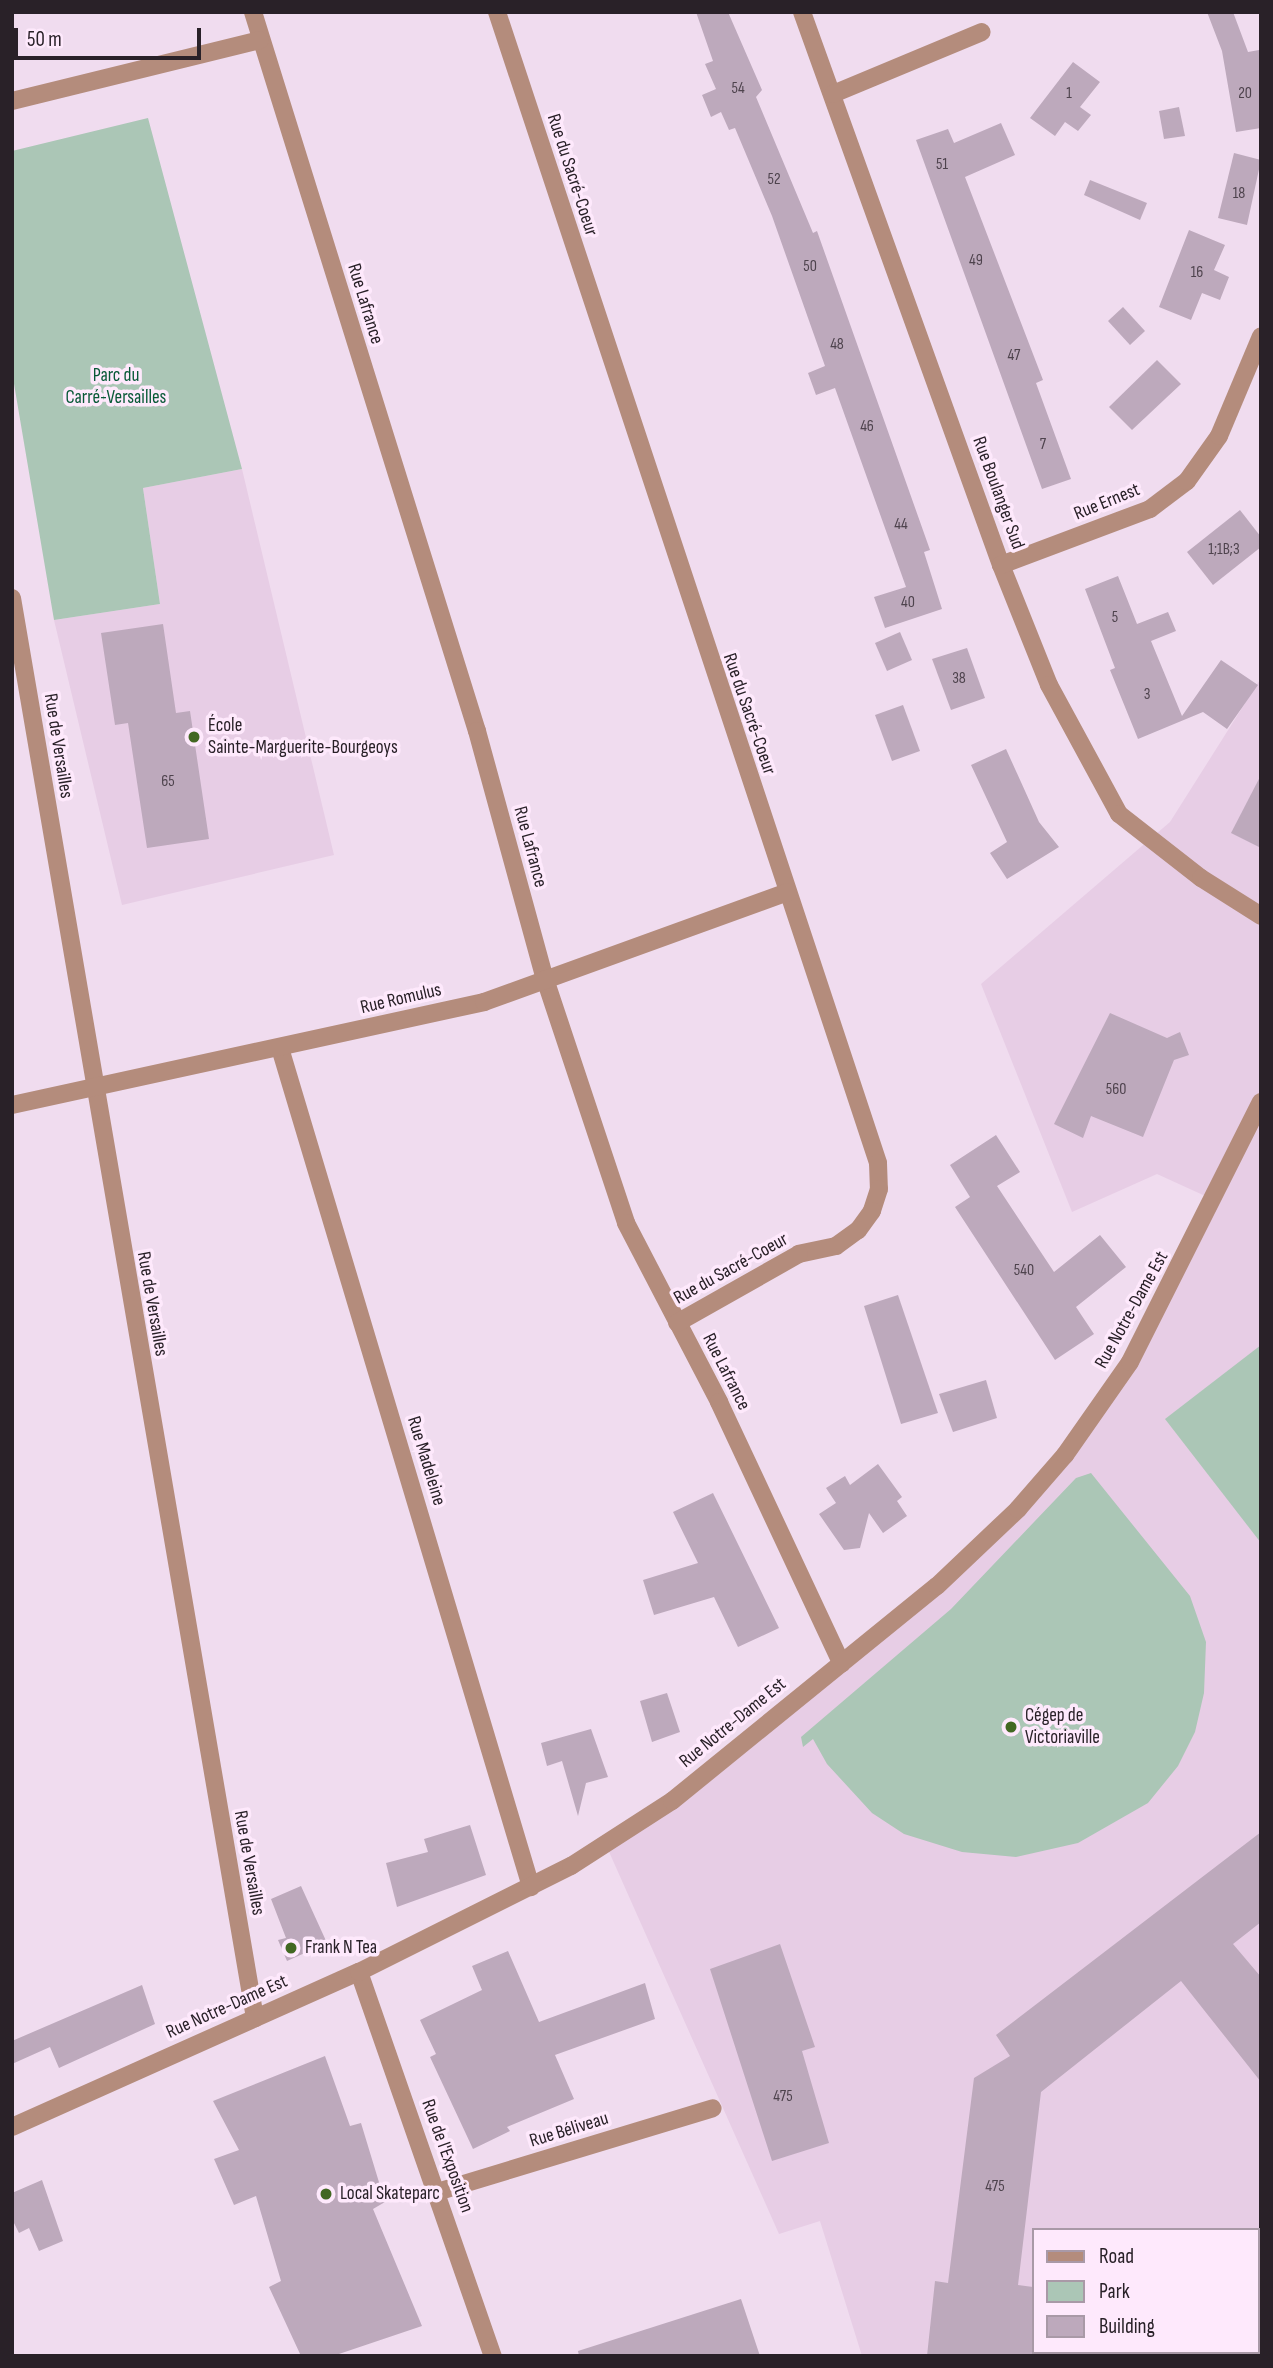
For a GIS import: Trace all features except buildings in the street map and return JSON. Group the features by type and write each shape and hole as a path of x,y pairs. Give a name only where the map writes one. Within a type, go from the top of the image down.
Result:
{"street":[{"name":"Rue Lafrance","path":"253,12 477,731 545,979 626,1223 719,1402 842,1664"},
{"name":"Rue du Sacré-Coeur","path":"497,12 874,1148 879,1189 872,1211 858,1230 836,1246 799,1254 677,1323"},
{"name":"Rue Boulanger Sud","path":"802,12 1002,565 1049,685 1119,814 1201,878 1261,916"},
{"path":"833,94 982,32"},
{"path":"12,101 260,40"},
{"name":"Rue Ernest","path":"1002,565 1150,509 1187,481 1219,436 1261,336"},
{"name":"Rue de Versailles","path":"12,598 93,1088 255,2018"},
{"name":"Rue Romulus","path":"12,1105 484,1002 788,892"},
{"name":"Rue Madeleine","path":"281,1048 531,1887"},
{"name":"Rue Notre-Dame Est","path":"12,2127 359,1972 531,1887 672,1801 842,1664 937,1586 1018,1509 1065,1455 1130,1362 1261,1102"},
{"name":"Rue de l'Exposition","path":"359,1972 493,2356"},
{"name":"Rue Béliveau","path":"437,2192 713,2108"}],"shaded area":[{"name":"École Sainte-Marguerite-Bourgeoys","path":"242,469 334,855 122,905 54,620 160,604 143,488"},
{"name":"Cégep de Victoriaville","path":"1261,678 1261,2356 862,2356 820,2221 779,2234 606,1845 842,1664 1063,1457 1131,1362 1214,1200 1157,1174 1072,1212 981,984 1170,822"}],"green space":[{"name":"Parc du Carré-Versailles","path":"148,118 242,469 143,488 160,604 54,620 12,372 12,151"},
{"path":"1261,1345 1261,1543 1165,1419"},
{"path":"1091,1473 1190,1596 1206,1642 1204,1693 1195,1732 1178,1766 1148,1803 1078,1843 1016,1857 962,1852 904,1834 872,1813 827,1764 813,1739 803,1747 801,1737 951,1609 1076,1478"},
{"path":"1261,2326 1261,2356 1220,2356 1259,2354"}],"place":[{"name":"École Sainte-Marguerite-Bourgeoys","path":"194,737"},
{"name":"Cégep de Victoriaville","path":"1011,1727"},
{"name":"Frank N Tea","path":"291,1948"},
{"name":"Local Skateparc","path":"326,2194"}]}
